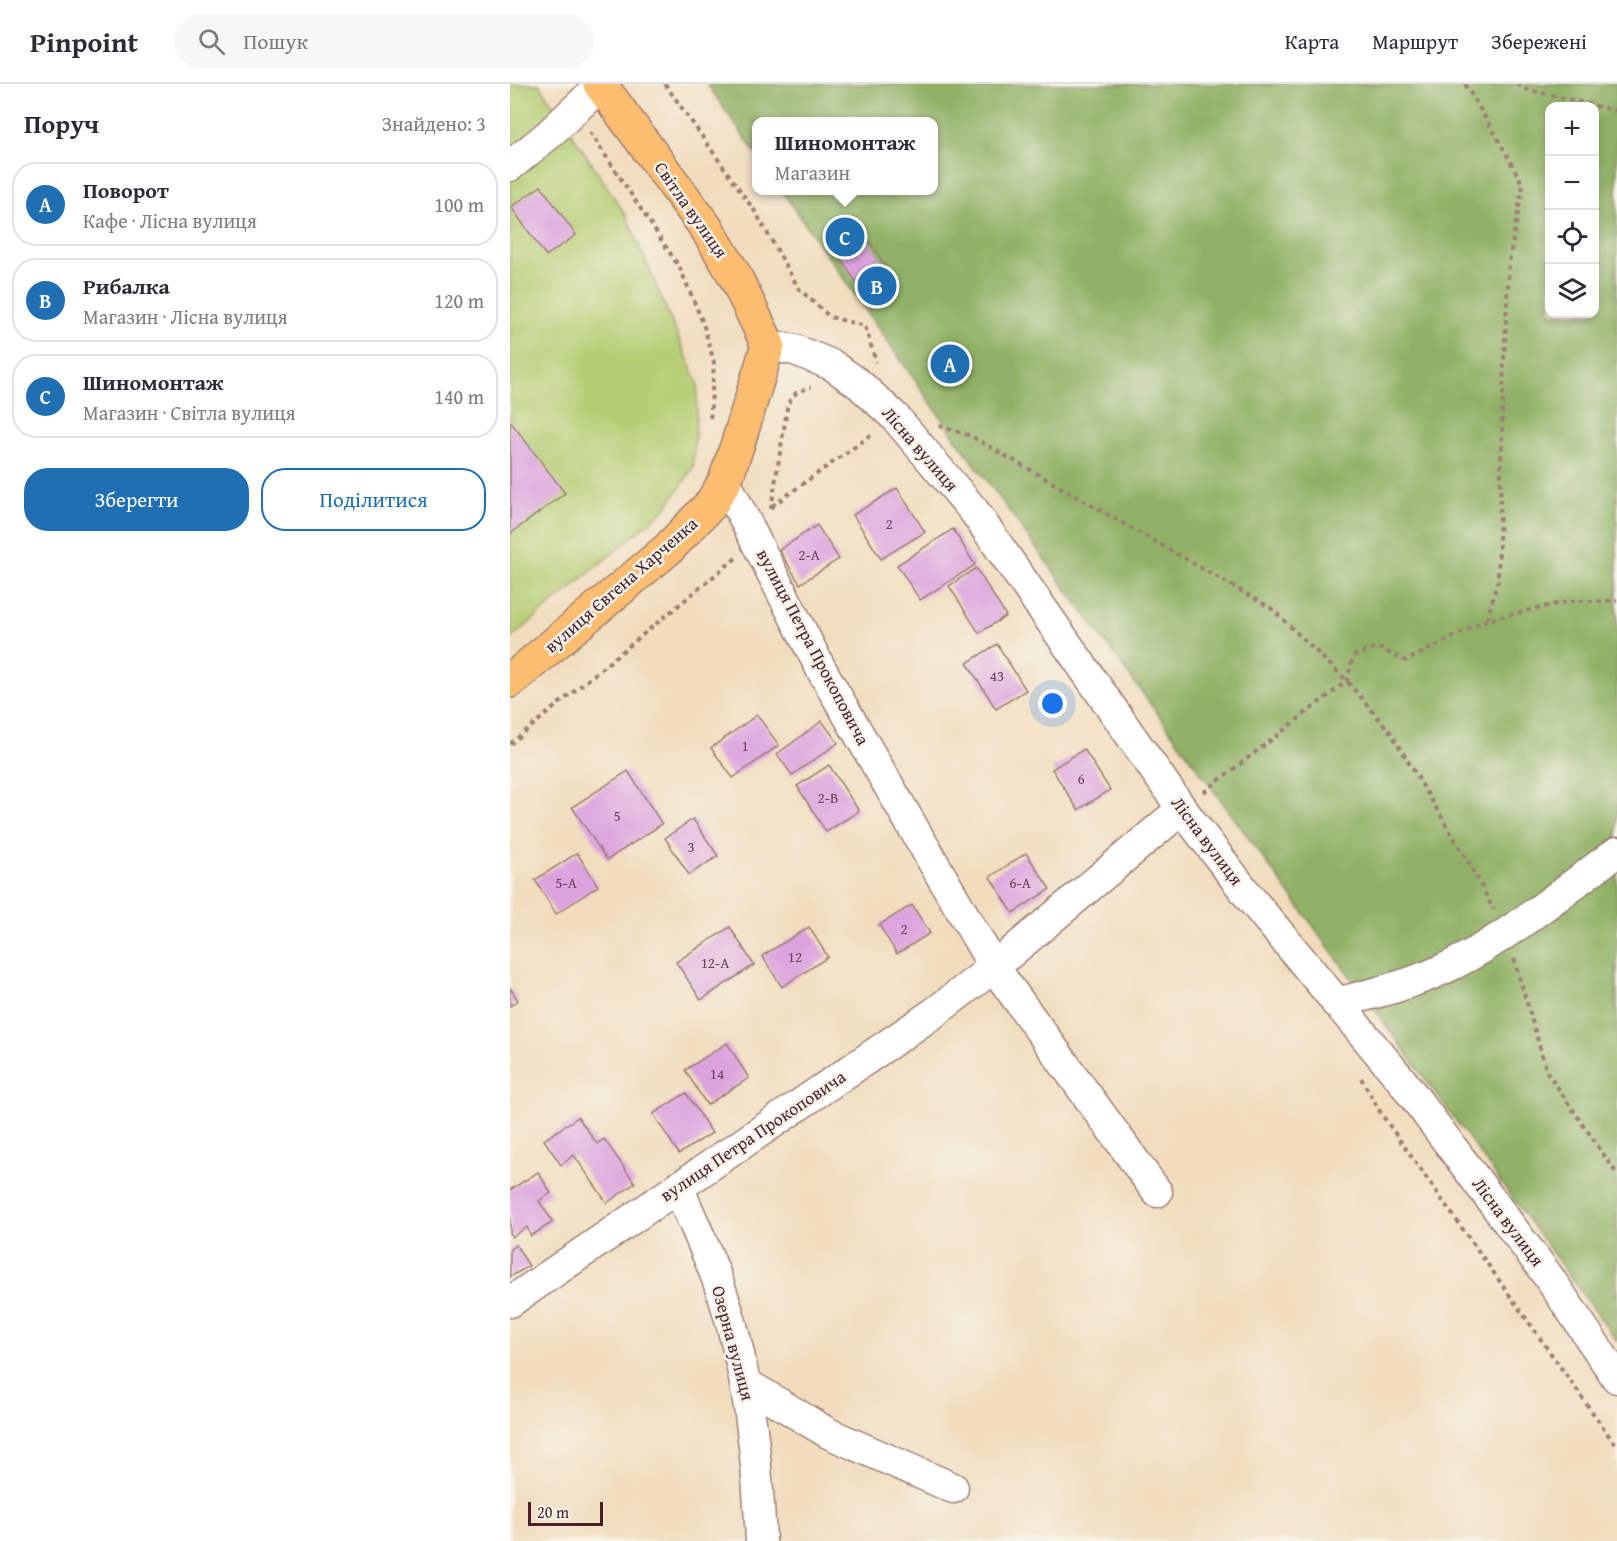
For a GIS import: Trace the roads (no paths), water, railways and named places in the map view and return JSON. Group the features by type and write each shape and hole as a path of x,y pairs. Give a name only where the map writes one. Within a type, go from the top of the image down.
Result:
{"main road":[{"name":"Світла вулиця","path":"601,85 707,229 735,276 768,345"},
{"name":"вулиця Євгена Харченка","path":"510,681 668,549 711,504 725,481 768,345"}],"street":[{"path":"510,166 576,110 601,85"},
{"name":"Лісна вулиця","path":"768,345 795,350 832,365 859,384 896,418 974,512 1182,809 1250,898 1403,1082 1548,1276 1617,1378"},
{"name":"вулиця Петра Прокоповича","path":"725,481 821,669 994,967 1157,1192"},
{"name":"вулиця Петра Прокоповича","path":"510,1302 934,1012 994,967 1182,809"},
{"path":"1336,1004 1400,987 1454,964 1506,933 1617,852"},
{"name":"Озерна вулиця","path":"678,1187 722,1293 747,1384 758,1479 761,1541"},
{"path":"747,1384 828,1433 953,1488"}],"place":[{"name":"Шиномонтаж","path":"845,237"},
{"name":"Рибалка","path":"877,286"},
{"name":"Поворот","path":"950,364"}]}
